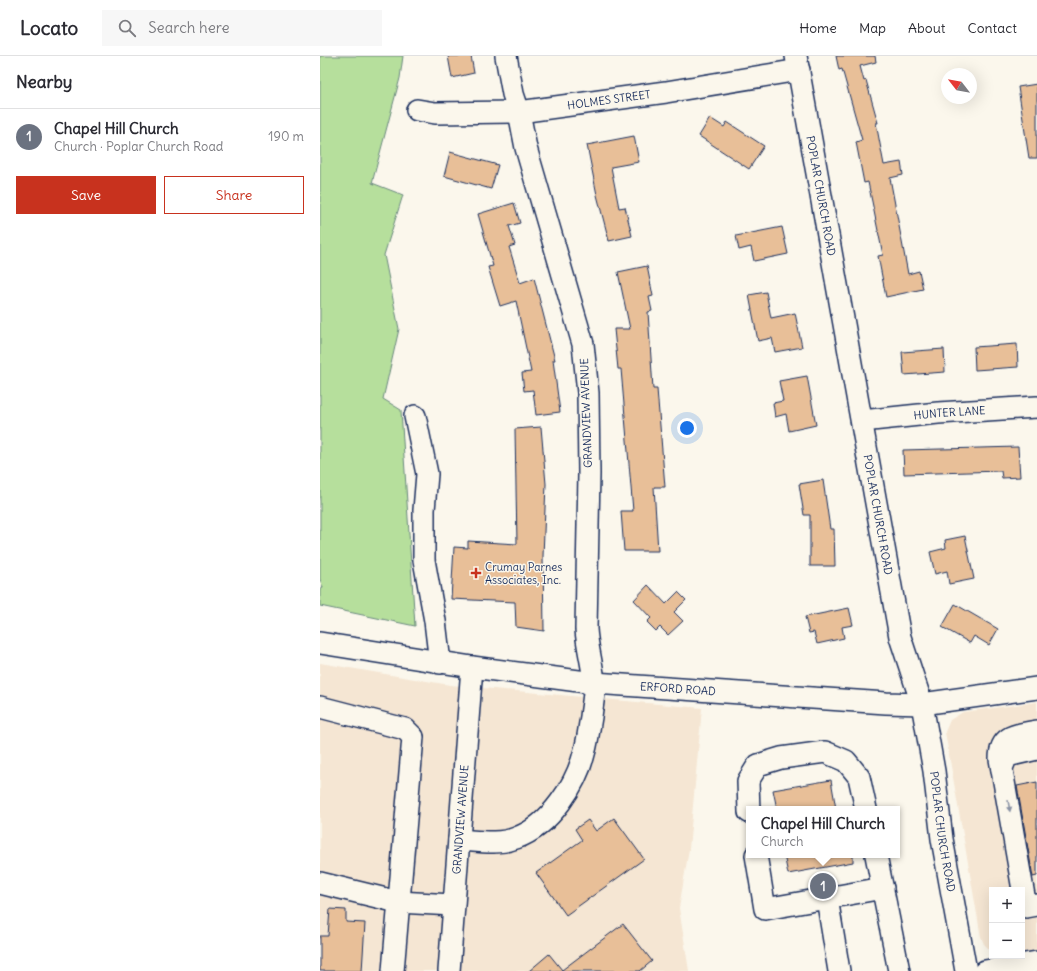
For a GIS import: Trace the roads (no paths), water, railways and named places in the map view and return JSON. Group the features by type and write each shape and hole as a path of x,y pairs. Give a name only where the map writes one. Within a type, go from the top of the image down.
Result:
{"street":[{"name":"GRANDVIEW AVENUE","path":"459,840 501,842 516,839 531,831 549,814 566,792 578,772 583,757 589,728 594,683 588,652 586,629 589,474 588,393 583,344 526,148 519,112 513,94 506,56"},
{"name":"HOLMES STREET","path":"418,110 435,113 519,112 666,92 798,63"},
{"name":"POPLAR CHURCH ROAD","path":"798,63 900,636 922,704 934,772 942,839 966,971"},
{"name":"HUNTER LANE","path":"862,421 938,412 1037,407"},
{"path":"415,416 427,474 424,510 424,560 435,621 440,663"},
{"name":"ERFORD ROAD","path":"320,643 472,668 594,683 922,704 1037,688"},
{"name":"GRANDVIEW AVENUE","path":"448,971 472,668"},
{"path":"320,707 405,729 413,737 393,971"},
{"path":"1036,906 1026,907 1000,753 1002,747 1011,736 1037,731"},
{"path":"1002,768 1003,762 1007,756 1037,749"},
{"path":"749,806 748,781 758,765 781,758 826,752 846,761 859,778 865,806"},
{"path":"756,858 765,909 883,888"},
{"path":"877,858 898,971"},
{"path":"320,883 398,902 453,905"},
{"path":"827,898 839,971"},
{"path":"985,971 1037,962"}],"place":[{"name":"Crumay Parnes Associates, Inc.","path":"476,573"},
{"name":"Chapel Hill Church","path":"823,886"}]}
